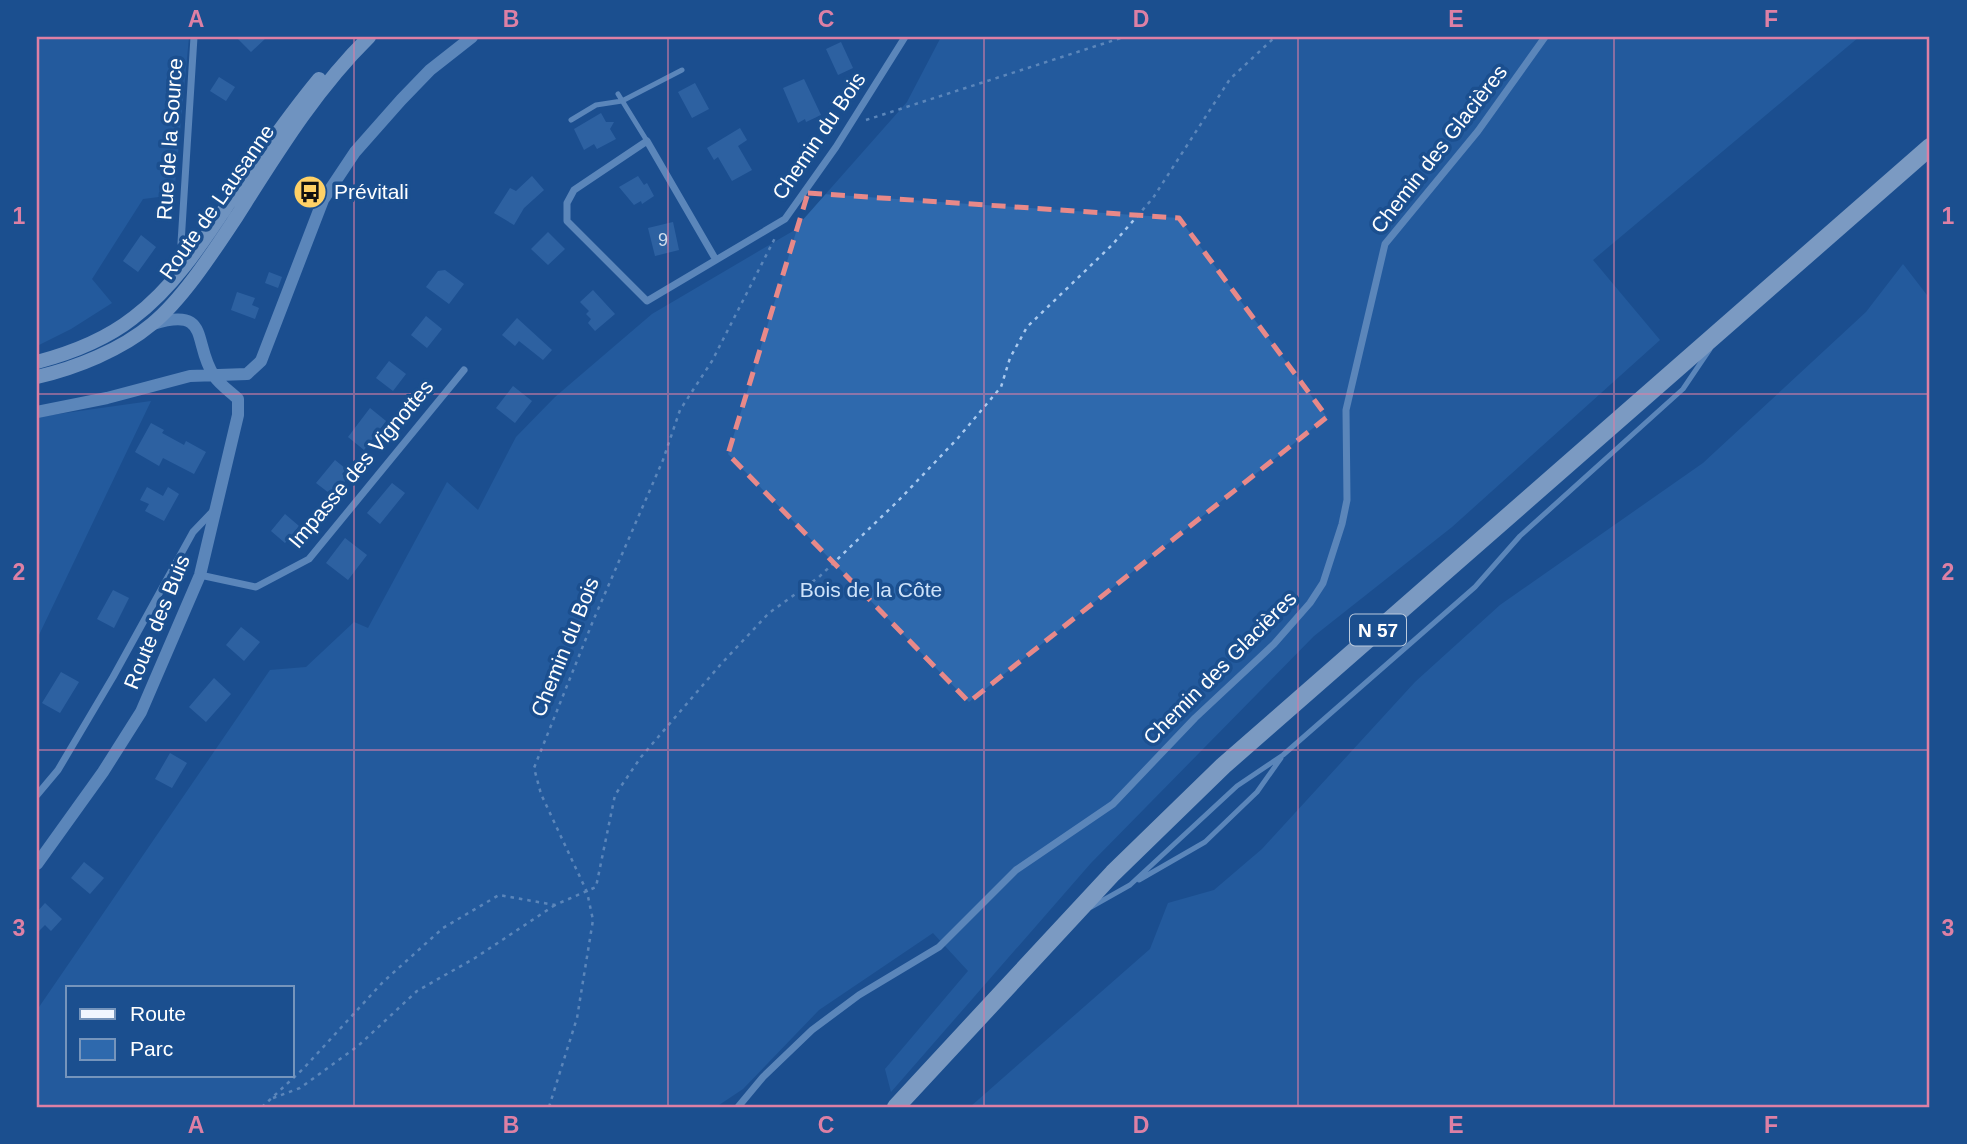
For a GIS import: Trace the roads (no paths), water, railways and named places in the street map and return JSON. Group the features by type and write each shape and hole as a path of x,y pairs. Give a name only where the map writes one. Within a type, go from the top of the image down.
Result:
{"main road":[{"name":"Route de Lausanne","path":"37,362 70,353 95,341 134,317 159,295 189,260 305,96 358,37"},
{"name":"Route de Lausanne","path":"37,377 74,366 126,341 153,324 193,279 319,93 369,37"},
{"name":"N 57","path":"896,1107 1070,918 1185,801 1930,147"}],"street":[{"name":"Rue de la Source","path":"181,243 194,37"},
{"path":"37,412 107,398 190,376 247,374 261,361 323,200 355,152 430,70 472,37"},
{"name":"Chemin du Bois","path":"646,141 574,190 566,203 567,221 647,301 785,219 905,37"},
{"name":"Chemin des Glacières","path":"738,1107 763,1077 812,1030 859,995 939,947 1016,870 1113,804 1195,718 1274,644 1310,603 1323,583 1342,524 1347,500 1346,410 1385,244 1478,131 1545,37"},
{"path":"646,141 716,260"},
{"path":"153,324 173,318 192,323 214,376"},
{"name":"Impasse des Vignottes","path":"200,575 256,587 309,559 464,370"},
{"name":"Route des Buis","path":"37,864 103,772 141,712 200,575 238,415 238,399 214,376"},
{"path":"37,795 58,770 107,689 193,533 216,507"}],"lane":[{"path":"571,120 596,105 622,101 682,70"},
{"path":"618,94 646,141"},
{"path":"1130,885 1237,786 1283,755 1475,587 1520,536 1684,389 1726,326"},
{"path":"1070,918 1205,842 1257,792 1283,755"}],"place":[{"name":"Prévitali","path":"310,192"}],"park label":[{"name":"Bois de la Côte","path":"871,590"}]}
